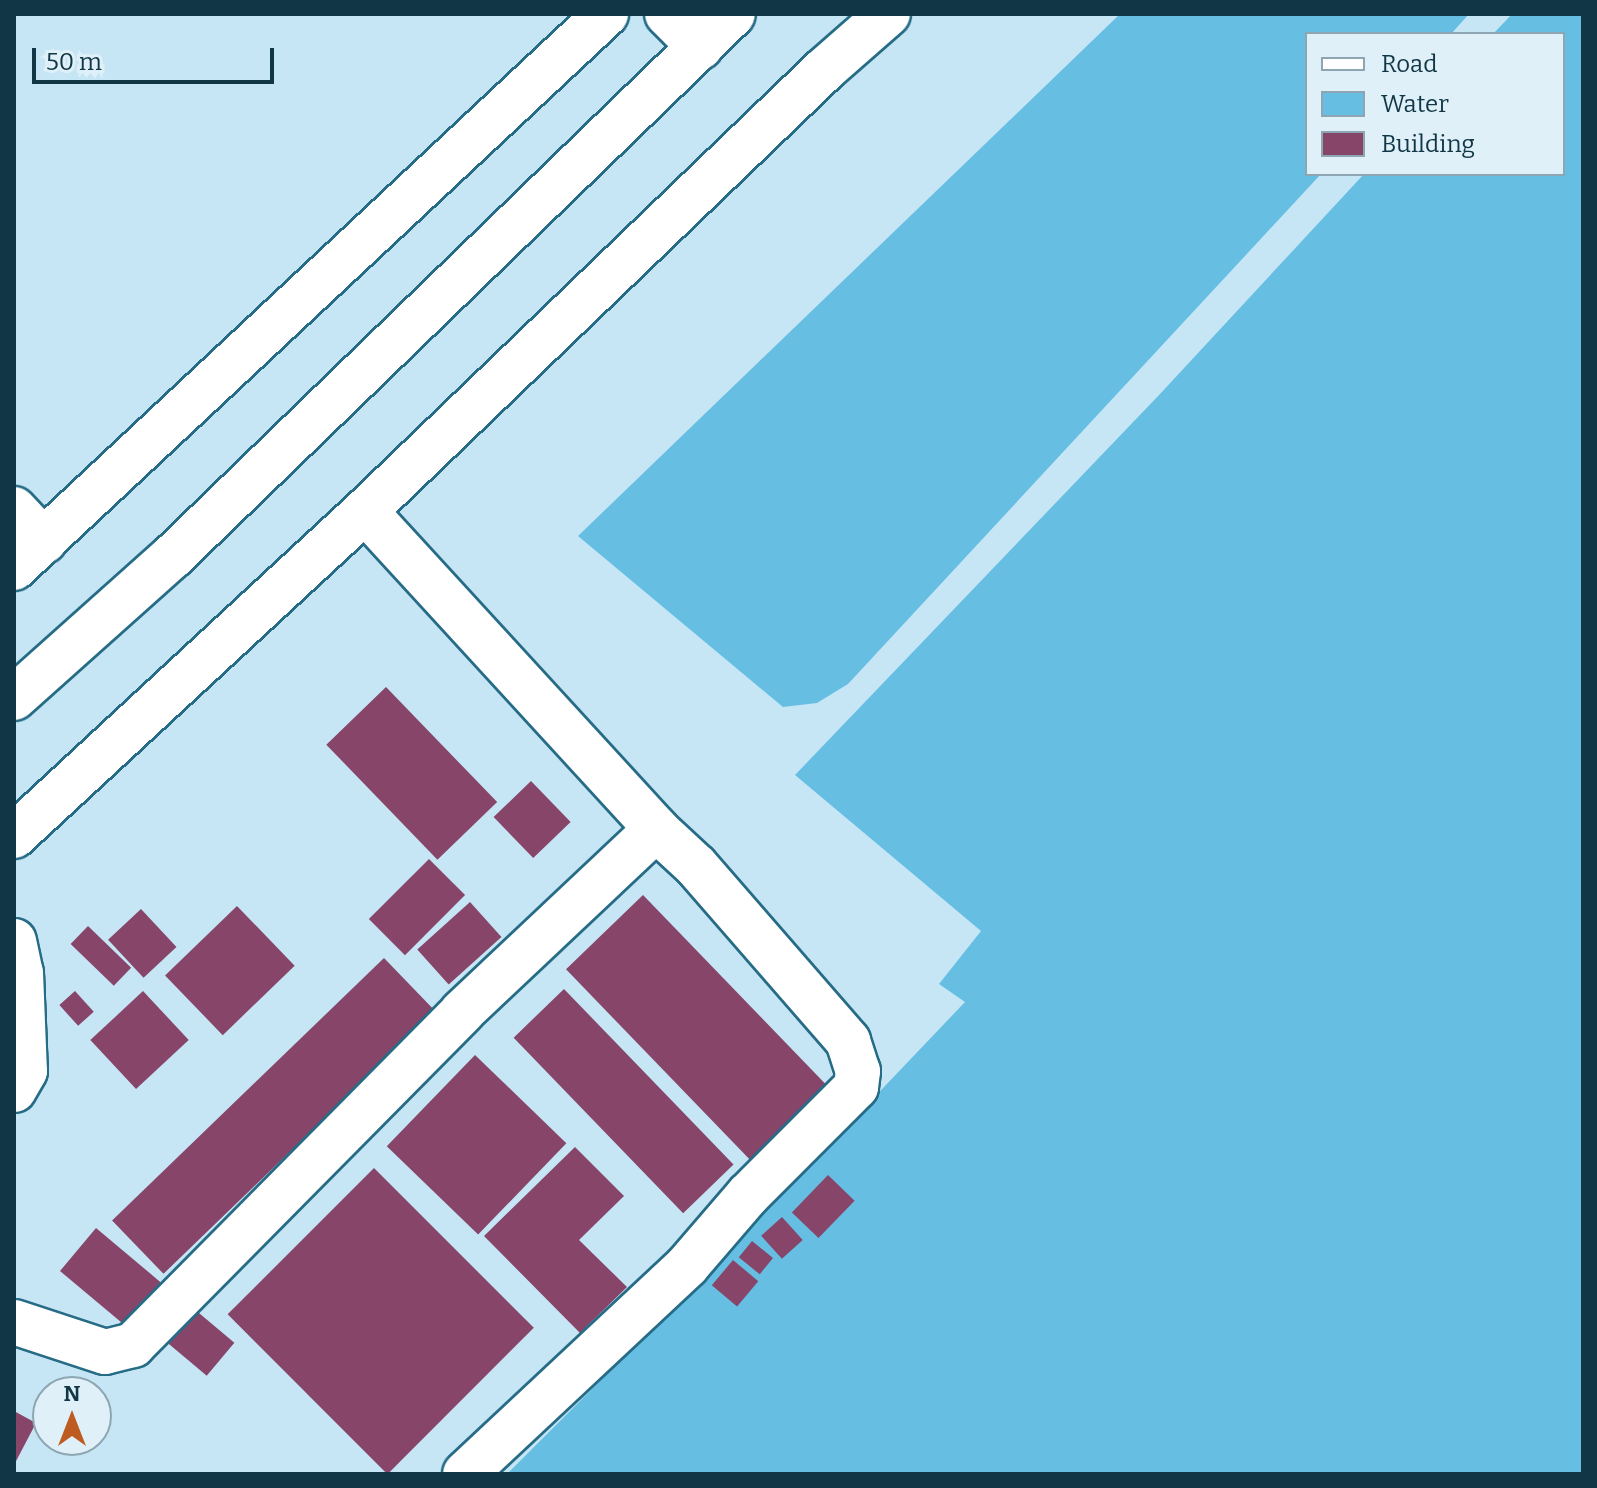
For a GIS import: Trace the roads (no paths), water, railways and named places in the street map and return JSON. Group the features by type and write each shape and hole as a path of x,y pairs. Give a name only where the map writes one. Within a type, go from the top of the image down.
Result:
{"lane":[{"path":"14,509 29,554 570,31 606,14"},
{"path":"667,14 700,47"},
{"path":"17,689 173,556 733,14"},
{"path":"14,836 365,511 824,70 888,14"},
{"path":"365,511 656,829 696,866 848,1041 856,1059 856,1087 748,1195 687,1266 465,1474"},
{"path":"14,1322 105,1352 133,1345 462,1012 656,829"},
{"path":"14,941 21,973 25,1071 14,1090"}],"water":[{"path":"1120,14 1469,14 1453,32 1305,32 1305,176 1319,176 848,684 817,703 783,707 578,536"},
{"path":"1512,14 1583,14 1583,1474 507,1474 682,1299 965,1002 939,984 981,931 795,775 1160,394 1362,176 1565,176 1565,32 1495,32"}]}
